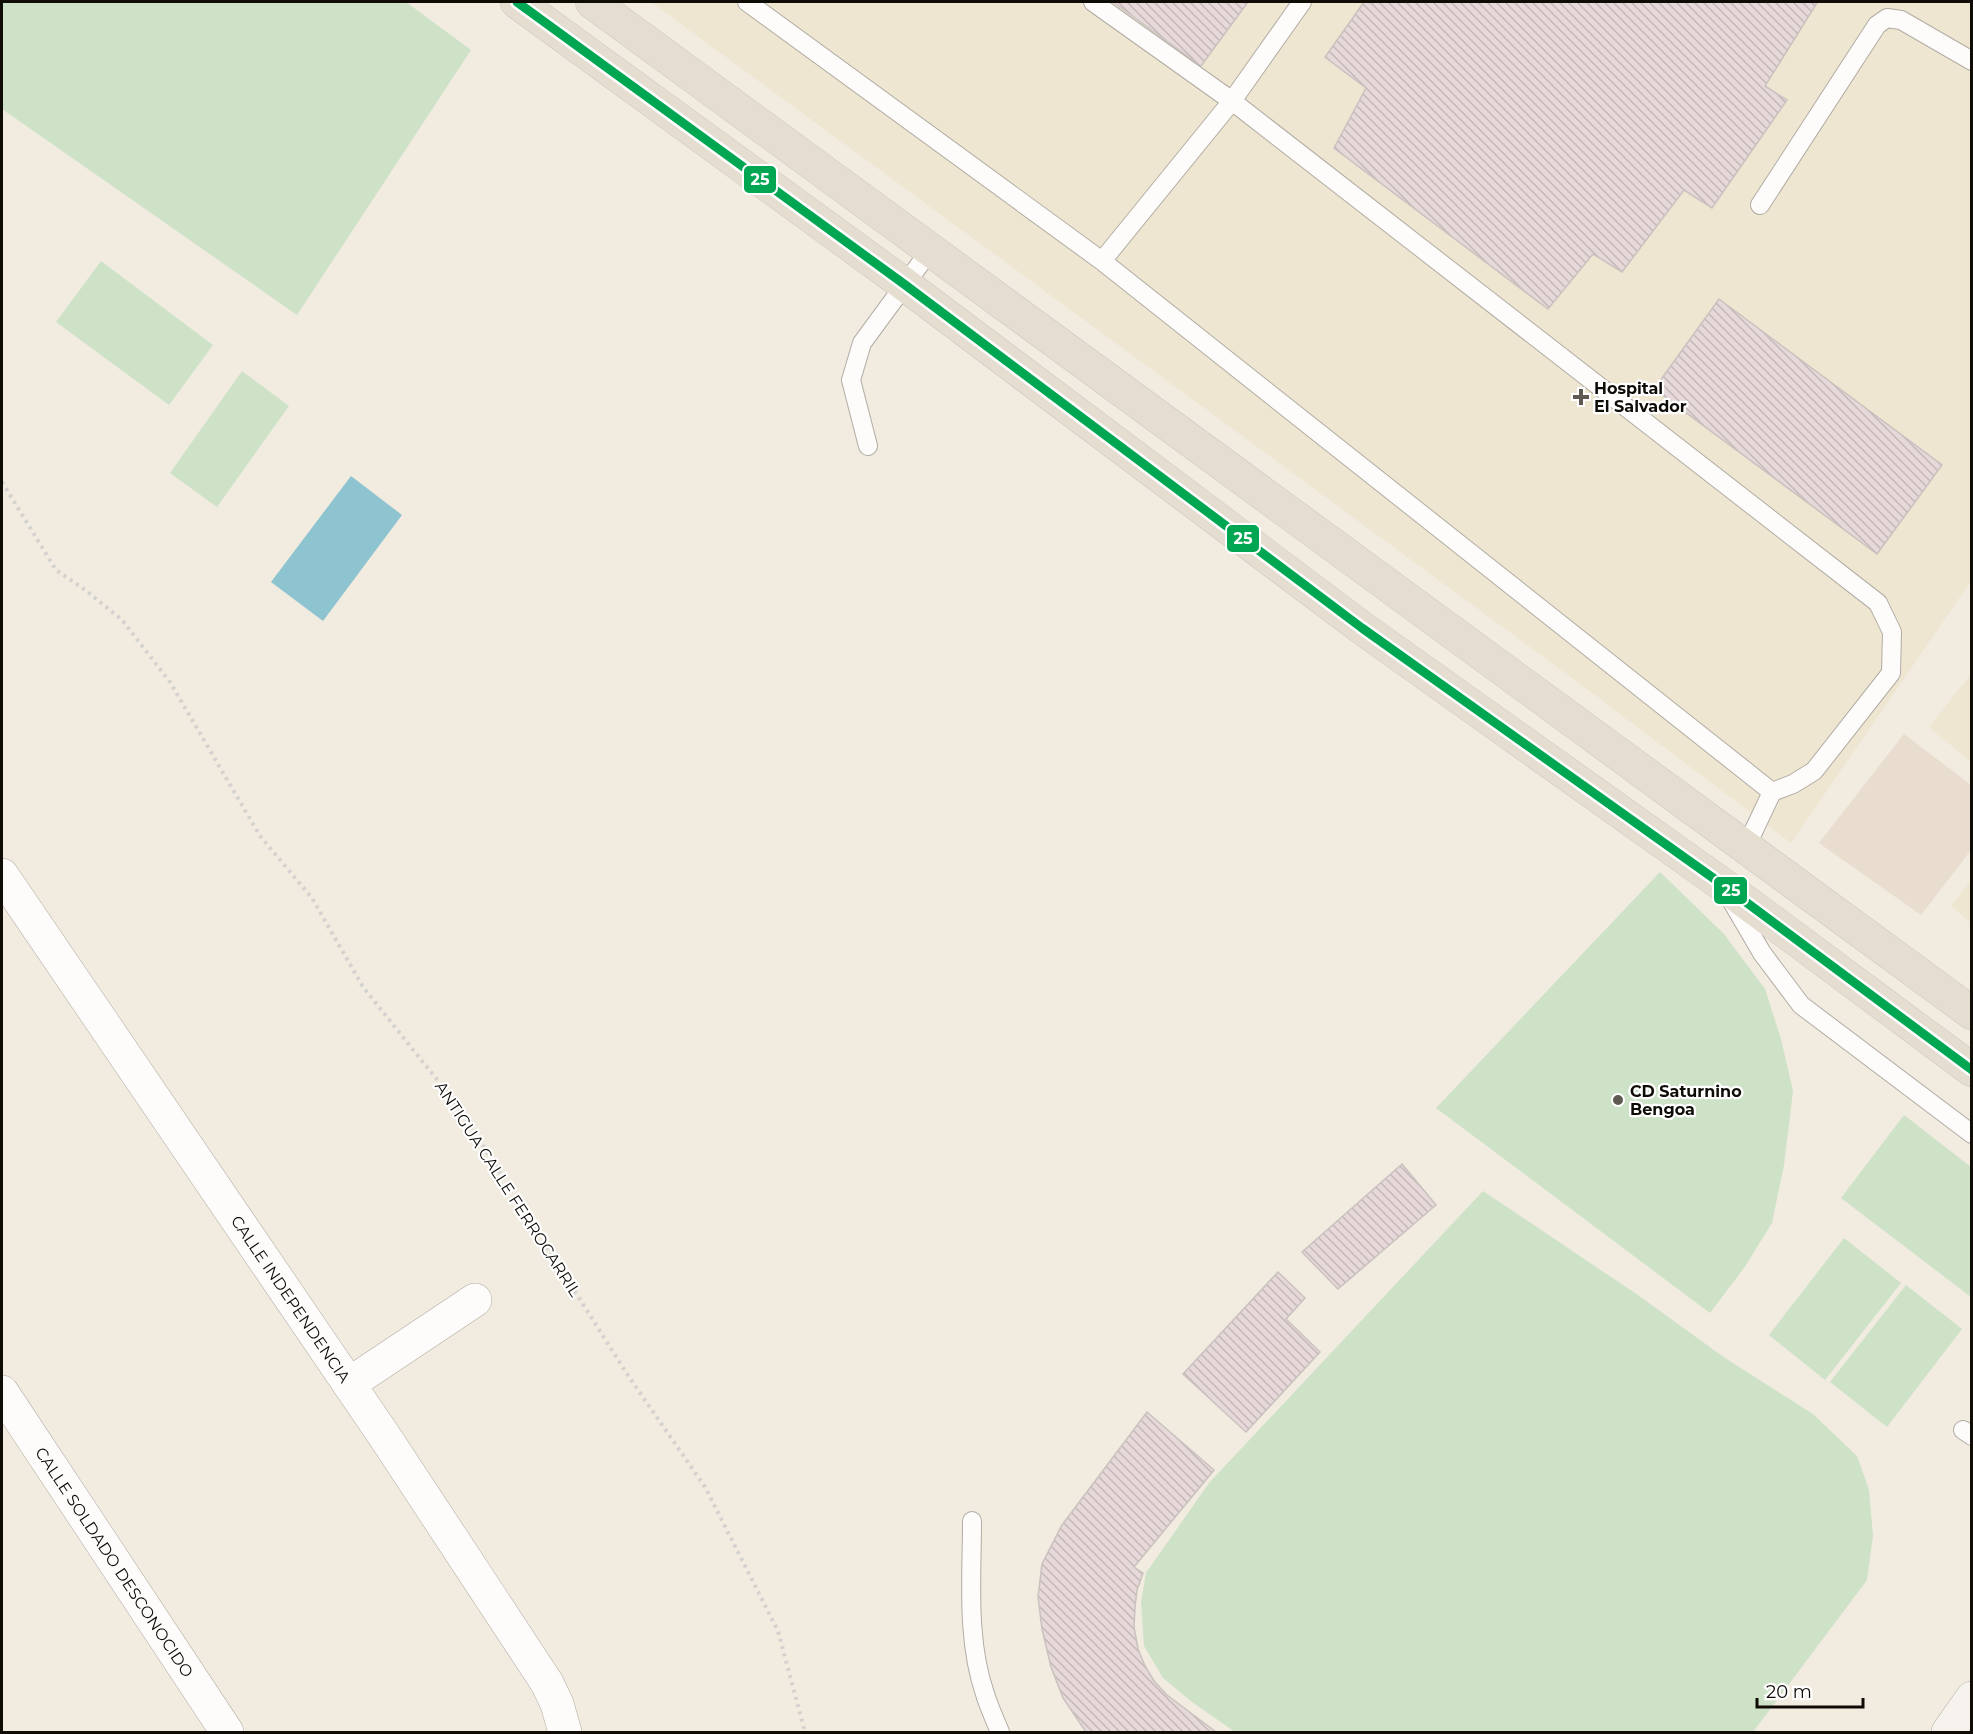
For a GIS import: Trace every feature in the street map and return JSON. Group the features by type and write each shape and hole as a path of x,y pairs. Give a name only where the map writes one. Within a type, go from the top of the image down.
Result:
{"highway":[{"path":"517,2 904,284 1362,628 1723,885 1971,1070"},
{"path":"592,2 1971,1013"},
{"path":"1362,628 1391,587"}],"street":[{"name":"CALLE INDEPENDENCIA","path":"2,875 349,1384 547,1683 557,1704 565,1732"},
{"path":"349,1384 475,1300"},
{"name":"CALLE SOLDADO DESCONOCIDO","path":"2,1392 227,1732"},
{"path":"1948,1732 1971,1698"}],"lane":[{"path":"747,2 1102,261 1772,792"},
{"path":"1093,2 1232,101 1878,603 1892,632 1891,673 1814,771 1793,784 1772,792 1746,847"},
{"path":"1102,261 1232,101 1302,2"},
{"path":"1760,205 1877,25 1887,18 1901,20 1971,62"},
{"path":"868,446 852,380 862,343 931,249"},
{"path":"1723,885 1762,953 1801,1005 1971,1134"},
{"path":"972,1521 972,1607 976,1653 984,1693 1000,1732"}],"path":[{"name":"ANTIGUA CALLE FERROCARRIL","path":"2,482 56,570 122,620 170,682 260,836 312,898 363,987 458,1106 627,1374 705,1487 778,1631 805,1732"}],"shaded area":[{"name":"Hospital El Salvador","path":"651,2 1971,2 1971,581 1791,843 1587,689"},
{"path":"1971,674 1971,762 1929,727"},
{"path":"1904,734 1971,785 1971,850 1921,915 1819,843"},
{"path":"1971,880 1971,923 1951,906"}],"green space":[{"path":"2,2 406,2 471,50 297,315 2,109"},
{"path":"101,261 213,345 169,405 56,322"},
{"path":"242,371 289,406 217,507 170,473"},
{"name":"CD Saturnino Bengoa","path":"1660,872 1724,934 1765,989 1781,1039 1793,1091 1784,1165 1772,1223 1744,1268 1710,1313 1436,1108"},
{"path":"1904,1115 1971,1167 1971,1297 1841,1198"},
{"path":"1483,1191 1635,1293 1725,1358 1813,1414 1857,1456 1869,1490 1873,1536 1867,1580 1753,1732 1235,1732 1192,1702 1163,1678 1144,1646 1141,1602 1146,1573 1209,1483"},
{"path":"1844,1238 1901,1283 1825,1380 1769,1335"},
{"path":"1906,1285 1962,1329 1887,1427 1830,1382"}],"water":[{"path":"351,476 402,515 323,621 271,582"}],"building":[{"path":"1113,2 1248,2 1201,66"},
{"path":"1364,2 1817,3 1765,86 1787,100 1712,208 1684,190 1622,272 1593,254 1548,309 1334,148 1366,88 1325,57"},
{"path":"1719,299 1942,465 1877,554 1654,389"},
{"path":"1402,1164 1436,1205 1338,1289 1302,1252"},
{"path":"1278,1272 1305,1298 1286,1319 1320,1352 1246,1432 1183,1374"},
{"path":"1147,1412 1214,1470 1134,1567 1143,1573 1137,1590 1135,1607 1134,1627 1138,1649 1154,1681 1167,1695 1216,1732 1086,1732 1063,1698 1051,1667 1042,1629 1038,1597 1042,1564 1062,1525"}],"transit line":[{"name":"25","path":"517,2 904,284 1362,628 1723,885 1972,1070"}],"place":[{"name":"Hospital El Salvador","path":"1581,397"},
{"name":"CD Saturnino Bengoa","path":"1618,1100"}]}
